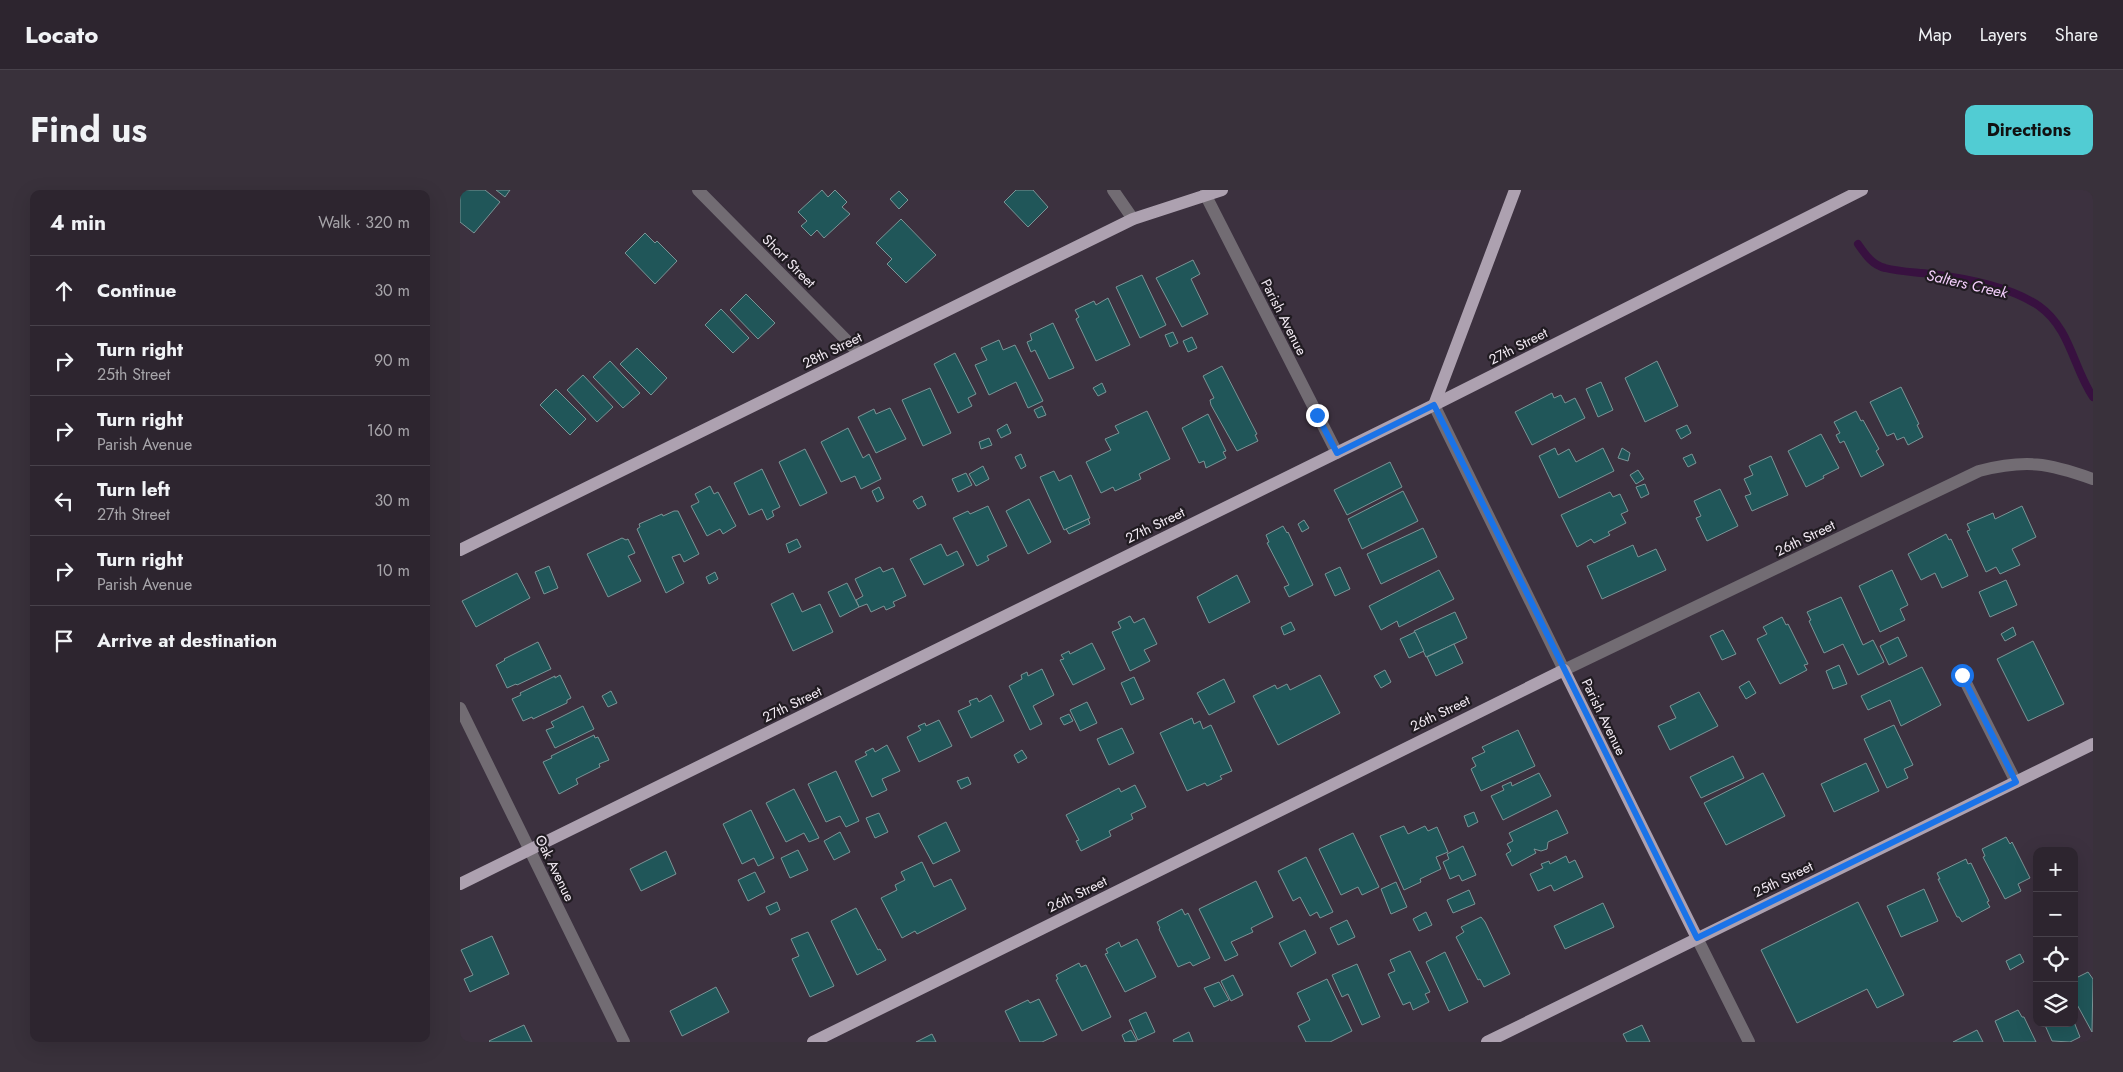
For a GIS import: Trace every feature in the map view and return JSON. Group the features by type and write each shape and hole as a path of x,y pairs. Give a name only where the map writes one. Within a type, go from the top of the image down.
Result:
{"main road":[{"name":"28th Street","path":"460,550 859,352 1133,219 1222,190"},
{"path":"1434,405 1515,190"},
{"name":"27th Street","path":"460,884 1434,405 1862,190"},
{"name":"Parish Avenue","path":"1564,670 1697,938"},
{"name":"26th Street","path":"813,1042 1564,670"},
{"name":"25th Street","path":"1487,1042 2093,744"}],"street":[{"name":"Short Street","path":"698,190 859,352"},
{"path":"1113,190 1133,219"},
{"name":"Parish Avenue","path":"1205,194 1337,453"},
{"name":"Parish Avenue","path":"1434,405 1564,670"},
{"name":"26th Street","path":"1564,670 1979,471 2007,464 2035,463 2063,468 2093,479"},
{"path":"1962,675 2016,782"},
{"name":"Oak Avenue","path":"460,708 624,1042"},
{"name":"Parish Avenue","path":"1697,938 1749,1042"}],"building":[{"path":"463,190 485,190 500,202 474,233 460,222 460,193"},
{"path":"496,190 510,190 505,197"},
{"path":"822,190 828,197 835,190 847,202 842,207 850,214 824,238 817,230 811,236 801,226 807,221 798,212"},
{"path":"1016,190 1033,190 1048,207 1028,227 1004,202"},
{"path":"899,191 908,200 899,209 890,199"},
{"path":"901,219 936,255 906,283 887,264 892,259 876,243"},
{"path":"645,233 655,243 657,241 677,261 655,284 625,253"},
{"path":"1193,260 1200,274 1191,279 1208,314 1182,327 1156,278"},
{"path":"1142,275 1166,325 1140,338 1116,287"},
{"path":"746,294 775,323 758,339 730,310"},
{"path":"1108,298 1130,345 1096,361 1076,319 1079,317 1075,310 1094,301 1096,305"},
{"path":"721,309 749,338 733,353 705,325"},
{"path":"1053,323 1074,368 1049,379 1035,350 1031,352 1027,342 1032,340 1030,334"},
{"path":"1173,332 1178,343 1170,347 1165,335"},
{"path":"1192,337 1197,348 1188,352 1183,341"},
{"path":"999,340 1003,350 1015,345 1043,401 1028,408 1016,382 989,395 975,365 987,360 981,348"},
{"path":"637,348 667,378 651,395 620,364"},
{"path":"955,353 976,394 968,398 972,406 958,413 934,364"},
{"path":"610,361 640,393 623,408 593,377"},
{"path":"1657,361 1678,406 1645,422 1625,378"},
{"path":"1222,366 1257,434 1255,435 1258,441 1237,451 1211,405 1210,400 1214,398 1203,376"},
{"path":"583,375 613,407 597,422 567,390"},
{"path":"1601,382 1613,410 1598,417 1586,389"},
{"path":"1102,383 1106,392 1098,396 1093,388"},
{"path":"1901,387 1919,424 1917,425 1923,437 1908,445 1904,437 1897,440 1894,433 1887,436 1870,402"},
{"path":"930,388 951,433 923,446 902,400"},
{"path":"556,389 586,419 570,435 540,405"},
{"path":"1552,393 1554,398 1561,395 1565,403 1575,398 1585,418 1532,445 1515,412"},
{"path":"1042,406 1046,415 1038,418 1034,410"},
{"path":"890,408 906,439 876,453 858,417 874,409 876,414"},
{"path":"1147,411 1170,459 1139,474 1141,479 1115,491 1113,487 1101,493 1086,462 1111,450 1105,439 1119,433 1115,426"},
{"path":"1856,411 1879,449 1876,451 1884,465 1861,477 1844,441 1840,443 1836,435 1840,433 1834,422"},
{"path":"1208,414 1226,451 1223,452 1226,458 1206,468 1204,461 1199,463 1182,428"},
{"path":"1007,424 1011,433 1001,438 997,430"},
{"path":"1687,425 1691,433 1681,439 1676,430"},
{"path":"848,428 863,458 869,454 881,479 861,489 855,476 841,482 821,442"},
{"path":"1821,434 1839,468 1806,487 1788,451"},
{"path":"989,438 992,445 981,449 979,442"},
{"path":"1555,448 1558,455 1569,449 1576,462 1603,448 1614,471 1559,498 1539,456"},
{"path":"1622,448 1630,453 1628,461 1618,458"},
{"path":"805,449 827,493 800,506 779,462"},
{"path":"1021,454 1026,466 1021,469 1015,457"},
{"path":"1692,454 1696,463 1688,467 1683,458"},
{"path":"1771,456 1788,495 1752,511 1745,496 1751,494 1744,479 1753,475 1749,466"},
{"path":"1390,462 1402,487 1347,515 1334,490"},
{"path":"983,466 989,479 976,486 969,474"},
{"path":"762,469 780,507 772,511 774,516 767,520 762,509 749,515 734,483"},
{"path":"1638,470 1644,479 1636,484 1630,475"},
{"path":"1054,471 1059,481 1071,475 1090,518 1064,530 1040,477"},
{"path":"966,473 972,485 958,492 952,479"},
{"path":"1645,484 1649,494 1641,498 1636,487"},
{"path":"710,486 714,494 718,492 736,526 723,534 720,529 707,536 691,506 699,502 695,494"},
{"path":"879,487 884,498 877,502 872,491"},
{"path":"1720,489 1738,526 1707,541 1696,518 1701,516 1694,501"},
{"path":"1403,491 1418,521 1362,549 1348,519"},
{"path":"1610,492 1613,497 1620,494 1628,511 1621,514 1626,523 1608,532 1610,535 1594,543 1591,539 1577,547 1561,515"},
{"path":"922,496 926,505 918,509 913,501"},
{"path":"1029,499 1051,542 1028,554 1006,511"},
{"path":"988,506 1007,546 987,556 989,560 977,566 953,518 968,511 970,514"},
{"path":"2022,506 2036,537 2012,549 2020,565 2000,574 1996,567 1986,572 1967,531 1970,530 1967,524 1993,513 1995,519"},
{"path":"678,511 699,554 684,562 680,554 672,557 684,583 666,593 637,529 640,527 639,524"},
{"path":"1088,519 1090,524 1069,534 1066,529"},
{"path":"1304,520 1309,528 1302,532 1298,524"},
{"path":"1283,526 1288,532 1313,585 1289,597 1284,587 1289,585 1267,543 1269,542 1266,535"},
{"path":"1423,528 1437,557 1381,584 1367,554"},
{"path":"1946,534 1949,540 1951,539 1968,576 1942,588 1935,573 1921,580 1908,554"},
{"path":"622,538 628,539 635,553 628,556 641,581 608,597 587,554"},
{"path":"797,539 801,547 789,553 786,544"},
{"path":"941,544 947,556 957,551 964,565 924,585 910,559"},
{"path":"1633,545 1638,557 1656,549 1666,570 1602,599 1587,566"},
{"path":"549,566 558,588 544,594 535,572"},
{"path":"880,567 883,572 893,568 906,596 893,602 895,606 886,610 884,606 871,612 867,604 859,607 856,600 863,596 855,579"},
{"path":"1340,567 1350,589 1335,596 1325,574"},
{"path":"1439,570 1454,599 1399,627 1397,621 1381,630 1369,606"},
{"path":"1892,570 1908,605 1900,609 1905,620 1880,632 1859,586"},
{"path":"715,572 718,579 709,584 706,577"},
{"path":"517,573 530,598 476,627 462,601"},
{"path":"1237,575 1250,602 1209,623 1197,597"},
{"path":"2006,580 2017,605 1990,617 1979,592"},
{"path":"847,583 859,607 840,617 828,592"},
{"path":"793,593 802,612 820,604 833,632 793,651 771,604"},
{"path":"1841,597 1863,645 1873,640 1884,662 1858,675 1843,644 1824,653 1809,621 1811,620 1807,612"},
{"path":"1455,612 1467,638 1426,657 1414,631"},
{"path":"1130,616 1134,623 1144,618 1157,644 1144,650 1150,661 1130,671 1112,632 1121,628 1118,622"},
{"path":"1782,617 1786,625 1788,624 1808,664 1804,665 1807,670 1780,684 1757,639 1767,634 1763,627"},
{"path":"1291,622 1295,630 1284,635 1281,627"},
{"path":"2013,627 2016,635 2005,641 2001,634"},
{"path":"1723,630 1736,654 1722,660 1710,636"},
{"path":"1415,632 1424,651 1409,658 1400,639"},
{"path":"1898,637 1907,656 1889,665 1880,646"},
{"path":"2033,641 2064,704 2028,721 1997,659"},
{"path":"538,642 551,669 507,688 496,665"},
{"path":"1092,643 1105,669 1073,685 1060,660 1064,659 1061,655 1069,651 1070,654"},
{"path":"1454,644 1463,663 1436,676 1427,657"},
{"path":"1839,665 1847,684 1833,689 1826,671"},
{"path":"1922,667 1941,705 1901,726 1890,700 1868,710 1861,696"},
{"path":"1042,669 1054,695 1033,706 1042,724 1030,730 1009,686 1022,679 1021,675 1027,672 1028,676"},
{"path":"1385,670 1391,682 1381,688 1374,676"},
{"path":"560,675 571,698 567,700 567,703 533,719 532,717 523,721 512,699 521,695 520,693"},
{"path":"1320,675 1340,713 1278,745 1253,696 1275,685 1277,689 1287,684 1290,690"},
{"path":"1134,677 1144,699 1131,705 1121,683"},
{"path":"1224,679 1235,702 1209,715 1197,693"},
{"path":"1749,681 1756,693 1746,699 1739,687"},
{"path":"611,691 617,703 608,707 602,696"},
{"path":"1699,692 1718,726 1670,750 1658,726 1676,718 1670,706"},
{"path":"991,695 1004,721 971,738 958,711 971,705 969,701 977,698 979,702"},
{"path":"1087,702 1097,723 1080,731 1070,710"},
{"path":"583,706 594,729 555,748 546,730 554,727 551,722"},
{"path":"1069,714 1073,721 1064,725 1060,718"},
{"path":"1192,718 1194,724 1200,721 1203,729 1211,725 1232,771 1220,776 1222,779 1207,786 1205,783 1187,791 1160,733"},
{"path":"939,720 952,746 919,762 907,737 921,730 918,726 925,723 926,726"},
{"path":"1894,725 1913,765 1904,769 1908,778 1887,788 1864,739"},
{"path":"1122,728 1134,753 1109,765 1097,739"},
{"path":"1518,730 1535,766 1481,791 1471,769 1476,766 1472,758 1485,752 1482,747"},
{"path":"594,735 595,738 598,737 609,760 599,764 600,767 576,779 578,784 559,794 543,762 552,758 551,756"},
{"path":"887,745 900,771 882,779 887,790 872,797 855,761 867,755 865,752 873,748 875,752"},
{"path":"1022,750 1027,758 1018,763 1014,755"},
{"path":"1733,756 1744,778 1701,798 1690,777"},
{"path":"1866,763 1879,791 1834,812 1821,784"},
{"path":"836,771 859,821 846,827 840,816 826,822 808,784"},
{"path":"1539,773 1551,796 1503,820 1491,796 1504,790 1502,786 1511,782 1512,786"},
{"path":"1763,773 1785,816 1726,845 1704,803"},
{"path":"968,777 971,784 961,789 957,781"},
{"path":"1135,785 1146,807 1131,814 1133,819 1109,831 1111,836 1081,851 1076,841 1079,840 1066,815 1119,788 1121,792"},
{"path":"794,789 819,838 809,842 804,833 786,842 766,803"},
{"path":"751,810 774,858 758,866 754,858 742,864 723,824"},
{"path":"1557,810 1568,833 1548,842 1547,849 1541,851 1534,849 1536,853 1512,866 1506,854 1511,851 1507,844 1513,841 1509,833"},
{"path":"1474,812 1478,822 1468,827 1464,816"},
{"path":"879,813 888,832 875,838 866,818"},
{"path":"946,822 960,851 933,864 918,836"},
{"path":"1404,826 1408,834 1425,826 1428,831 1437,827 1448,852 1436,857 1441,869 1420,879 1421,882 1404,890 1380,836"},
{"path":"840,832 850,852 834,860 824,841"},
{"path":"1353,833 1379,887 1362,895 1358,887 1341,895 1319,849"},
{"path":"2006,837 2010,844 2012,842 2030,878 2018,884 2021,891 2005,899 1983,857 1985,856 1982,849"},
{"path":"1463,846 1476,875 1462,881 1459,875 1450,879 1443,862 1449,859 1447,854"},
{"path":"798,850 808,870 790,878 781,858"},
{"path":"666,851 676,874 641,891 630,869"},
{"path":"1566,856 1569,863 1575,860 1583,877 1554,891 1551,885 1538,891 1530,874 1543,868 1541,864 1549,861 1550,864"},
{"path":"1306,857 1333,912 1320,918 1317,912 1310,916 1300,897 1293,901 1278,871"},
{"path":"1966,859 1968,864 1971,863 1990,907 1962,922 1957,917 1938,879 1940,879 1937,873"},
{"path":"922,862 934,887 951,879 966,909 917,934 915,931 902,938 881,898 897,890 895,885 905,880 901,872"},
{"path":"755,872 765,892 748,901 738,880"},
{"path":"1256,881 1273,917 1251,928 1253,932 1231,942 1238,955 1225,961 1199,909"},
{"path":"1396,882 1407,907 1391,914 1381,889"},
{"path":"1924,889 1938,921 1901,937 1887,906"},
{"path":"1469,890 1475,904 1453,913 1447,900"},
{"path":"777,902 780,910 770,915 766,907"},
{"path":"1858,902 1904,995 1877,1008 1867,989 1797,1023 1761,950"},
{"path":"1603,903 1614,927 1565,949 1554,926"},
{"path":"856,908 878,950 880,949 886,960 857,975 831,921"},
{"path":"1182,909 1185,915 1188,913 1210,958 1193,966 1190,962 1178,967 1157,922"},
{"path":"1426,912 1432,925 1419,931 1413,919"},
{"path":"1481,917 1510,974 1484,987 1480,979 1478,980 1456,937 1464,932 1461,927"},
{"path":"1347,920 1355,937 1338,945 1330,928"},
{"path":"1305,930 1316,953 1291,967 1279,943"},
{"path":"808,932 834,986 810,997 792,959 799,956 791,939"},
{"path":"492,936 509,974 470,992 464,979 473,975 461,950"},
{"path":"1137,939 1156,977 1125,992 1105,954 1108,953 1106,949 1119,942 1121,947"},
{"path":"1410,951 1430,992 1425,994 1429,1002 1413,1010 1410,1002 1403,1005 1388,974 1395,971 1390,960"},
{"path":"1445,952 1468,1002 1449,1011 1426,962"},
{"path":"2020,954 2024,962 2010,970 2006,961"},
{"path":"1079,963 1081,967 1086,965 1111,1017 1082,1031 1056,980 1058,979 1056,975"},
{"path":"1357,964 1380,1017 1362,1025 1348,994 1342,997 1332,975"},
{"path":"2088,972 2093,979 2092,1032 2078,1006 2078,977"},
{"path":"1233,975 1243,995 1231,1001 1221,981"},
{"path":"1327,979 1352,1031 1330,1042 1306,1042 1298,1026 1310,1020 1297,993"},
{"path":"1219,982 1229,1000 1214,1007 1204,988"},
{"path":"716,987 729,1012 682,1036 670,1011"},
{"path":"1039,999 1057,1035 1042,1042 1020,1042 1005,1011 1028,1000 1030,1003"},
{"path":"2018,1010 2022,1017 2024,1017 2036,1042 2004,1042 1995,1021"},
{"path":"1146,1012 1155,1032 1138,1040 1129,1020"},
{"path":"524,1025 532,1042 489,1041"},
{"path":"1642,1025 1650,1042 1627,1042 1623,1034"},
{"path":"2046,1027 2076,1027 2080,1037 2070,1042 2052,1041"},
{"path":"1131,1030 1137,1041 1125,1042 1122,1035"},
{"path":"1977,1030 1983,1042 1953,1042"},
{"path":"1189,1032 1193,1042 1174,1042 1173,1040"},
{"path":"932,1034 936,1042 916,1042"}],"waterway":[{"name":"Salters Creek","path":"1858,244 1869,259 1880,267 1987,284 2028,299 2039,306 2050,315 2065,337 2086,386 2093,397"}],"route":[{"path":"1317,415 1337,453 1434,405 1697,938 2016,782 1962,675"}]}
